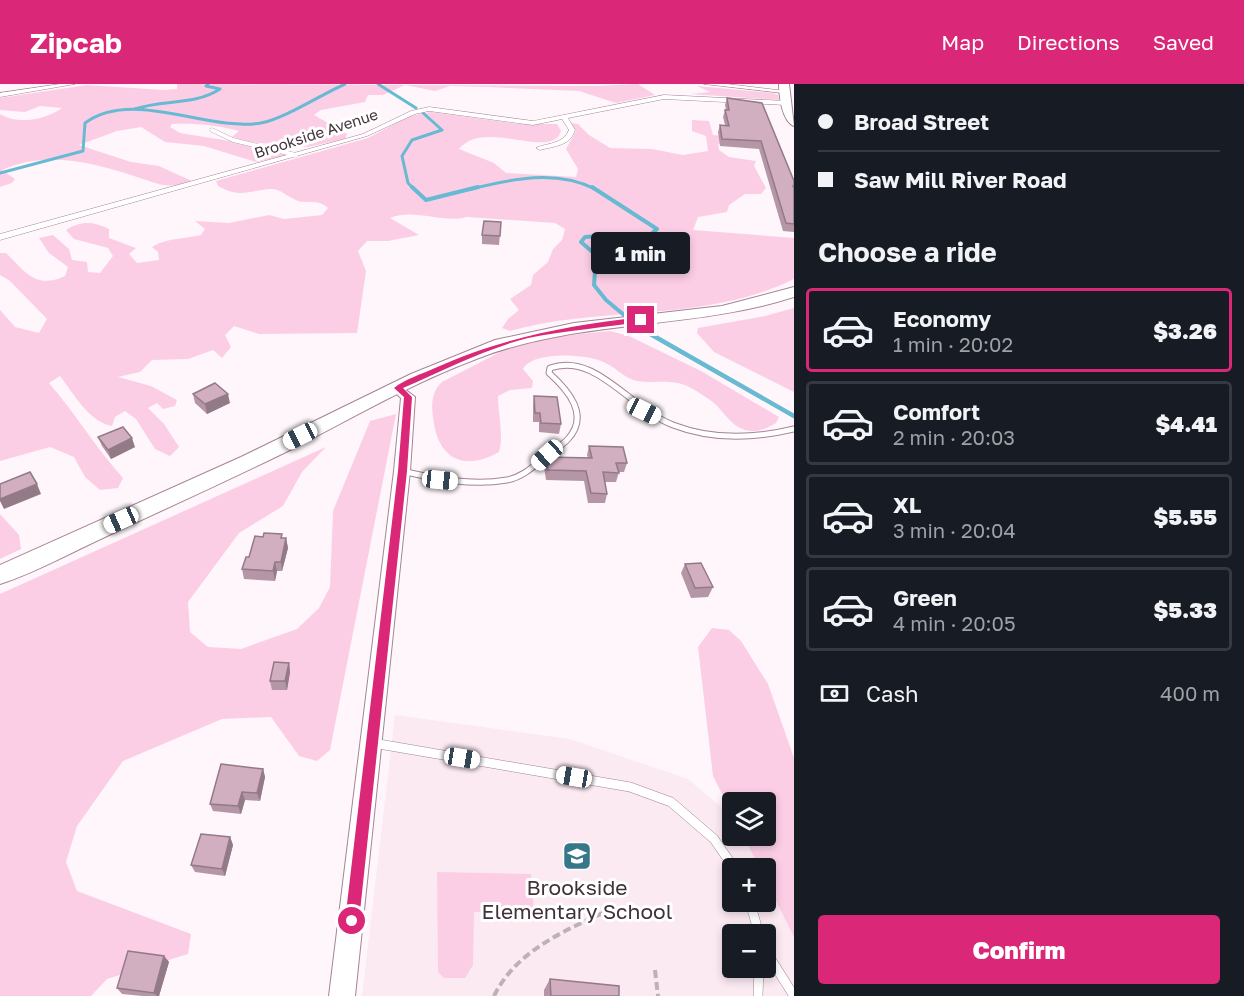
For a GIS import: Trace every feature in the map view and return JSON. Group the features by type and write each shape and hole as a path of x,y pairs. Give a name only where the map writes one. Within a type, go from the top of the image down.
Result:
{"highway":[{"path":"787,99 794,123"},
{"path":"0,575 213,478 465,357 524,337 569,328 722,310 794,292"}],"street":[{"path":"0,95 72,84"},
{"path":"707,84 787,99"},
{"name":"Brookside Avenue","path":"0,237 365,135 413,112 429,108 521,123 544,123 664,97 787,99"},
{"path":"540,148 561,143 569,138 572,130 565,118"},
{"path":"342,996 402,471 408,397 398,388"}],"lane":[{"path":"212,130 222,138 282,148 296,155"},
{"path":"402,471 472,483 510,480 528,472 569,438 577,420 576,401 567,388 549,373 550,368 558,363 585,367 644,411 672,425 703,434 735,438 767,436 794,429"},
{"path":"372,743 630,787 671,802 714,839 727,858"},
{"path":"776,967 794,996"},
{"path":"758,996 759,978"}],"path":[{"path":"494,996 502,977 529,955 572,926 607,911"},
{"path":"655,970 658,996"}],"shaded area":[{"path":"177,84 405,85 383,95 368,95 365,102 321,110 314,115 347,134 345,139 308,147 249,142 232,137 239,131 214,126 172,124 170,127 180,133 279,149 292,155 256,162 204,146 165,142 141,127 117,131 79,145 131,162 159,166 192,181 183,184 163,185 101,166 52,160 18,164 2,170 15,179 12,183 0,187 0,114 15,119 31,120 48,116 62,108 40,106 25,112 0,110 0,98 87,85 164,90 177,89"},
{"path":"638,84 655,95 616,103 579,91 450,86 435,91 405,85 595,86"},
{"path":"697,86 772,93 778,95 779,100 690,94 710,92"},
{"path":"431,112 519,124 557,124 561,131 555,139 545,142 484,137 470,141 459,149 494,163 506,173 576,177 578,169 566,149 576,131 571,123 578,124 589,135 610,148 652,149 683,155 708,151 706,136 692,131 692,120 709,121 713,135 723,136 724,143 718,144 719,150 729,157 756,161 754,166 766,188 761,194 745,194 729,205 727,212 698,217 693,230 794,238 794,279 760,293 726,302 690,308 581,318 510,331 502,328 508,319 519,310 510,299 531,285 533,275 548,262 553,249 562,240 565,229 555,223 399,215 390,218 419,235 388,241 367,241 358,251 366,271 357,333 259,334 234,326 225,335 231,347 222,358 213,350 188,359 152,360 140,372 118,377 151,386 177,400 175,406 163,409 157,403 148,408 164,424 179,447 170,456 155,449 136,419 125,411 115,417 112,426 96,419 82,406 60,376 49,383 123,478 118,488 100,490 85,477 74,457 50,447 0,461 0,310 15,327 39,333 47,319 10,281 0,275 0,253 6,253 25,272 38,280 55,280 65,276 68,267 49,253 39,238 53,235 69,249 72,260 87,262 88,272 100,273 113,256 108,248 74,239 66,230 77,225 92,223 109,229 109,238 136,248 129,254 137,263 159,260 158,252 152,247 157,244 201,235 205,229 195,221 229,223 269,215 284,219 322,215 328,208 317,203 298,201 275,189 239,193 218,186 216,181 368,138 410,116"},
{"path":"794,308 794,392 714,352 697,333 698,328 765,316"},
{"path":"610,331 629,336 701,371 779,417 776,423 761,430 745,430 732,422 714,403 684,385 671,382 637,381 610,365 593,359 571,356 547,357 528,363 523,369 533,381 532,388 510,390 498,396 501,432 499,452 474,461 463,461 446,451 435,431 432,412 434,394 442,382 504,350 551,337"},
{"path":"396,414 330,750 317,761 299,756 271,717 222,719 123,761 77,826 66,862 77,891 191,934 188,954 107,979 91,996 0,996 0,594 326,447 302,472 283,506 239,533 188,602 190,632 208,647 241,649 297,629 319,608 330,587 333,511 370,421"},
{"path":"0,514 19,535 21,549 0,559"},
{"path":"712,628 729,630 741,641 768,684 794,758 794,937 776,901 776,858 755,858 748,846 776,846 776,792 722,792 722,794 713,776 698,647"},
{"name":"Brookside Elementary School","path":"395,715 570,739 688,779 722,808 722,846 764,846 775,858 722,858 722,912 776,912 776,859 794,878 794,996 362,996"},
{"path":"437,872 531,874 534,912 474,912 473,965 465,978 444,978 438,972"}],"building":[{"path":"727,98 762,103 794,181 794,224 786,223 761,141 722,139 720,125 729,126 725,110 729,110"},
{"path":"484,221 501,222 500,236 482,235"},
{"path":"215,383 228,394 205,404 193,394"},
{"path":"534,396 557,397 561,424 541,423 540,413 535,413"},
{"path":"123,427 132,438 108,450 98,437"},
{"path":"589,446 623,447 627,463 616,463 619,473 603,472 607,494 591,493 586,471 548,470 546,457 592,458"},
{"path":"30,472 37,484 0,499 0,484"},
{"path":"264,533 282,534 281,538 286,538 281,562 275,562 273,571 242,569 246,557 249,557 255,536 263,537"},
{"path":"701,563 713,587 695,588 685,564"},
{"path":"274,662 289,663 285,681 270,681"},
{"path":"221,764 263,769 257,793 242,792 238,806 210,804"},
{"path":"201,834 230,837 222,869 191,865"},
{"path":"128,951 164,956 154,993 117,988"},
{"path":"550,979 619,986 619,996 551,996"}],"waterway":[{"path":"135,109 200,98 220,89 206,86 208,84"},
{"path":"0,173 83,151 85,123 104,113 147,110 217,122 261,123 292,112 345,84"},
{"path":"378,84 416,108"},
{"path":"412,187 408,183 402,156 412,140 442,130 422,112"},
{"path":"471,189 534,178 565,179 595,189"},
{"path":"412,187 426,200 478,187"},
{"path":"592,187 657,229 649,236 623,234 585,237 581,242 604,262 595,271 594,285 606,300 624,315"},
{"path":"638,327 794,416"}],"place":[{"name":"Brookside Elementary School","path":"577,856"}],"route":[{"path":"352,921 402,471 408,397 398,388 465,357 524,337 569,328 641,320"}]}
